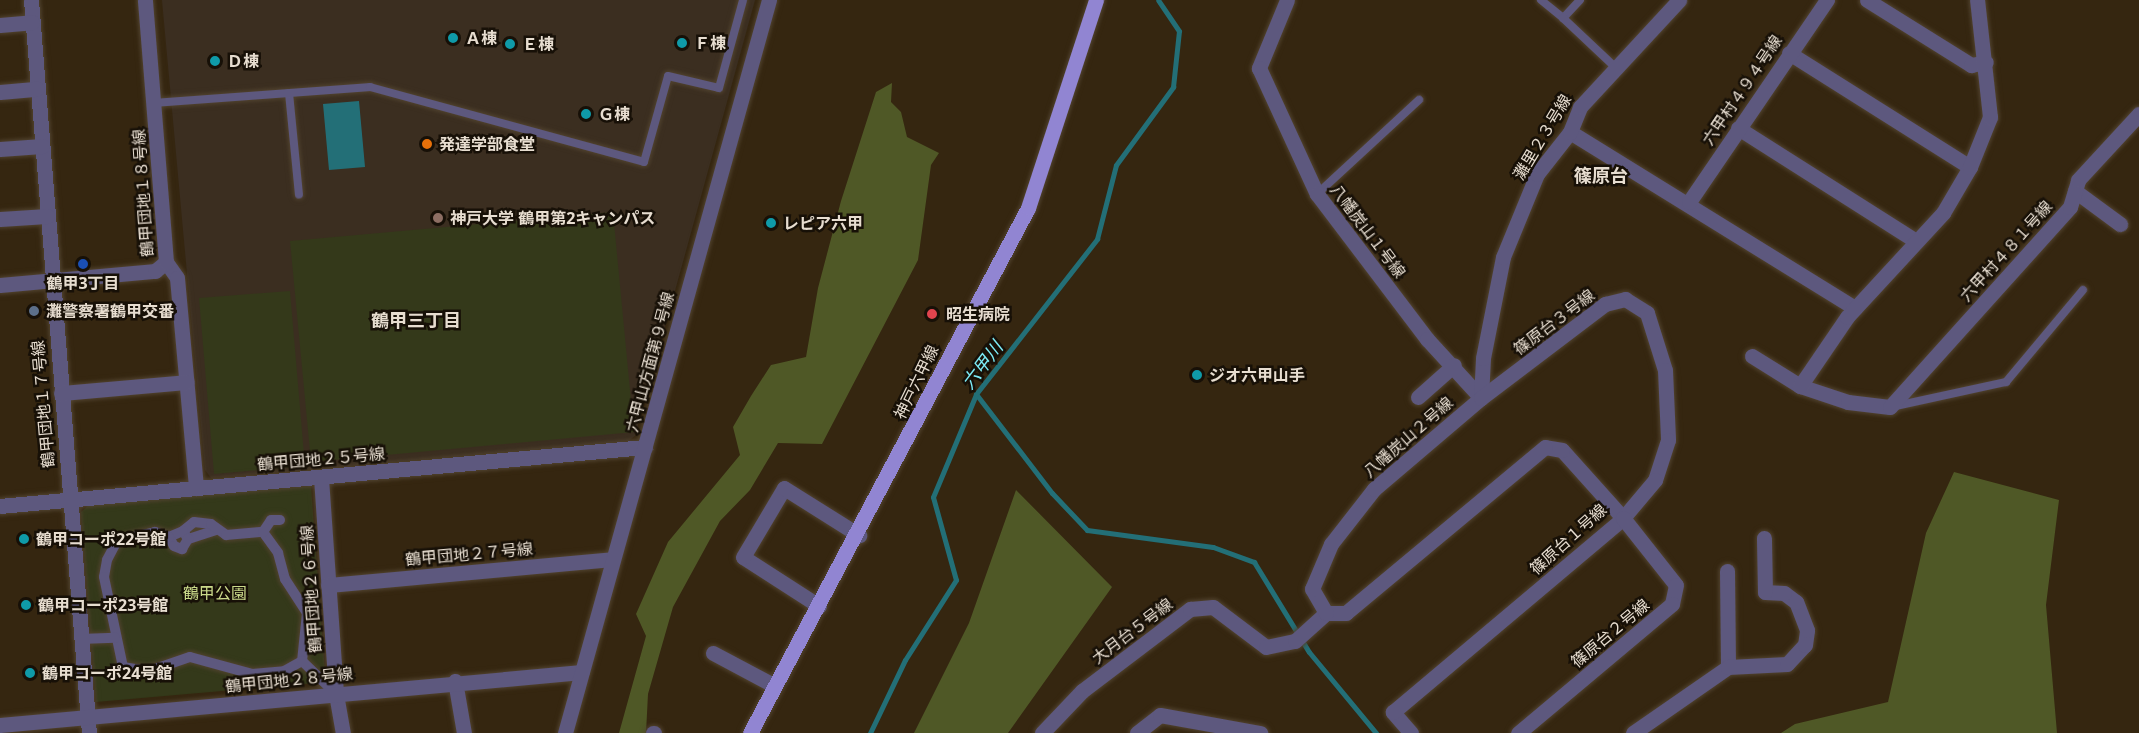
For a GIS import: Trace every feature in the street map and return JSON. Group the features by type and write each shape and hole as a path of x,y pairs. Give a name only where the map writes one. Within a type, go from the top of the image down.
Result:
{"main road":[{"name":"神戸六甲線","path":"750,733 859,535 1028,208 1096,0"}],"street":[{"name":"鶴甲団地１７号線","path":"30,0 87,725"},
{"name":"鶴甲団地１８号線","path":"145,0 166,262 177,278 196,488"},
{"name":"六甲山方面第９号線","path":"565,733 769,0"},
{"name":"八幡炭山１号線","path":"1287,0 1259,68 1317,194 1427,339 1454,365 1481,398"},
{"name":"灘里２３号線","path":"1481,398 1482,358 1503,257 1537,174 1570,132 1580,107 1614,66 1678,0"},
{"name":"六甲村４９４号線","path":"1689,202 1827,0"},
{"path":"1868,0 1971,65 1986,62"},
{"path":"1800,386 1855,308 1943,213 1970,167 1990,117 1986,62 1977,0"},
{"path":"0,26 32,22"},
{"path":"1789,53 1970,167"},
{"path":"0,92 38,89"},
{"name":"六甲村４８１号線","path":"1890,407 2070,207 2075,191 2112,139 2139,114"},
{"path":"1738,128 1916,242"},
{"path":"1570,132 1689,202 1855,308"},
{"path":"0,149 42,146"},
{"path":"2075,191 2120,224"},
{"path":"0,219 47,216"},
{"path":"0,285 155,271 166,262"},
{"name":"篠原台３号線","path":"1481,398 1605,304 1625,299 1647,312 1665,370 1668,440 1655,480 1623,518"},
{"path":"1752,356 1800,386 1848,402 1890,407"},
{"path":"1418,397 1454,365"},
{"path":"61,393 187,382"},
{"name":"八幡炭山２号線","path":"1326,613 1312,589 1331,544 1374,489 1481,398"},
{"name":"鶴甲団地２５号線","path":"0,506 645,447"},
{"name":"篠原台１号線","path":"1326,613 1346,613 1545,447 1562,450 1623,518 1393,712 1411,733"},
{"name":"鶴甲団地２６号線","path":"321,478 336,694 344,733"},
{"path":"819,606 743,557 784,488 859,535"},
{"name":"篠原台２号線","path":"1518,733 1672,604 1676,585 1623,518"},
{"path":"263,532 271,520 280,519"},
{"path":"263,532 216,530 211,524 194,522 186,535 182,549 169,537 155,532 117,541 104,577 123,668 149,671 190,657 252,674 284,671 302,661"},
{"path":"263,532 307,613 302,661"},
{"path":"169,537 186,535"},
{"path":"1633,733 1728,667 1772,668 1796,657 1807,630 1796,602 1784,593 1765,592 1764,538"},
{"name":"鶴甲団地２７号線","path":"328,585 613,559"},
{"path":"1727,571 1728,667"},
{"name":"大月台５号線","path":"1042,733 1082,691 1190,609 1213,607 1266,646 1295,641 1326,613"},
{"path":"80,639 115,638"},
{"path":"713,653 775,686"},
{"path":"302,661 336,694"},
{"name":"鶴甲団地２８号線","path":"0,725 87,725 455,681 582,672"},
{"path":"455,681 464,733"},
{"path":"1137,733 1160,715 1260,733"}],"lane":[{"path":"154,103 370,87 644,162 668,76 719,88 743,0"},
{"path":"1541,0 1614,66"},
{"path":"1563,18 1581,0"},
{"path":"289,93 299,195"},
{"path":"1317,194 1419,100"},
{"path":"1890,407 2006,382 2084,290"}],"shaded area":[{"name":"神戸大学 鶴甲第2キャンパス","path":"162,0 755,0 635,436 628,441 211,478 205,470"}],"green space":[{"path":"892,83 891,102 901,112 907,137 939,153 931,165 918,260 822,444 778,443 750,490 720,521 673,607 648,694 646,733 619,733 646,636 636,614 668,542 740,455 733,427 771,365 806,357 818,288 841,201 876,92"},
{"path":"613,212 634,432 311,462 290,241"},
{"path":"290,291 305,466 214,474 199,298"},
{"path":"1954,472 2059,500 2046,605 2057,733 1781,733 1795,724 1888,702 1926,533"},
{"name":"鶴甲公園","path":"311,486 325,671 314,683 96,702 81,512 90,504"},
{"path":"1016,490 1112,587 1008,733 914,733 969,623"}],"water":[{"path":"359,101 365,167 329,170 323,104"}],"waterway":[{"name":"六甲川","path":"870,733 905,660 956,580 933,497 976,394 1097,239 1116,165 1173,87 1179,31 1158,0"},
{"path":"976,394 1052,493 1087,530 1213,547 1254,562 1309,652 1376,733"}],"place":[{"name":"Ａ棟","path":"453,38"},
{"name":"Ｆ棟","path":"682,43"},
{"name":"Ｅ棟","path":"510,44"},
{"name":"Ｄ棟","path":"215,61"},
{"name":"Ｇ棟","path":"586,114"},
{"name":"発達学部食堂","path":"427,144"},
{"name":"神戸大学 鶴甲第2キャンパス","path":"438,218"},
{"name":"レピア六甲","path":"771,223"},
{"name":"鶴甲3丁目","path":"83,264"},
{"name":"灘警察署鶴甲交番","path":"34,311"},
{"name":"昭生病院","path":"932,314"},
{"name":"ジオ六甲山手","path":"1197,375"},
{"name":"鶴甲コーポ22号館","path":"24,539"},
{"name":"鶴甲コーポ23号館","path":"26,605"},
{"name":"鶴甲コーポ24号館","path":"30,673"}],"district":[{"name":"篠原台","path":"1601,175"},
{"name":"鶴甲三丁目","path":"416,320"}]}
